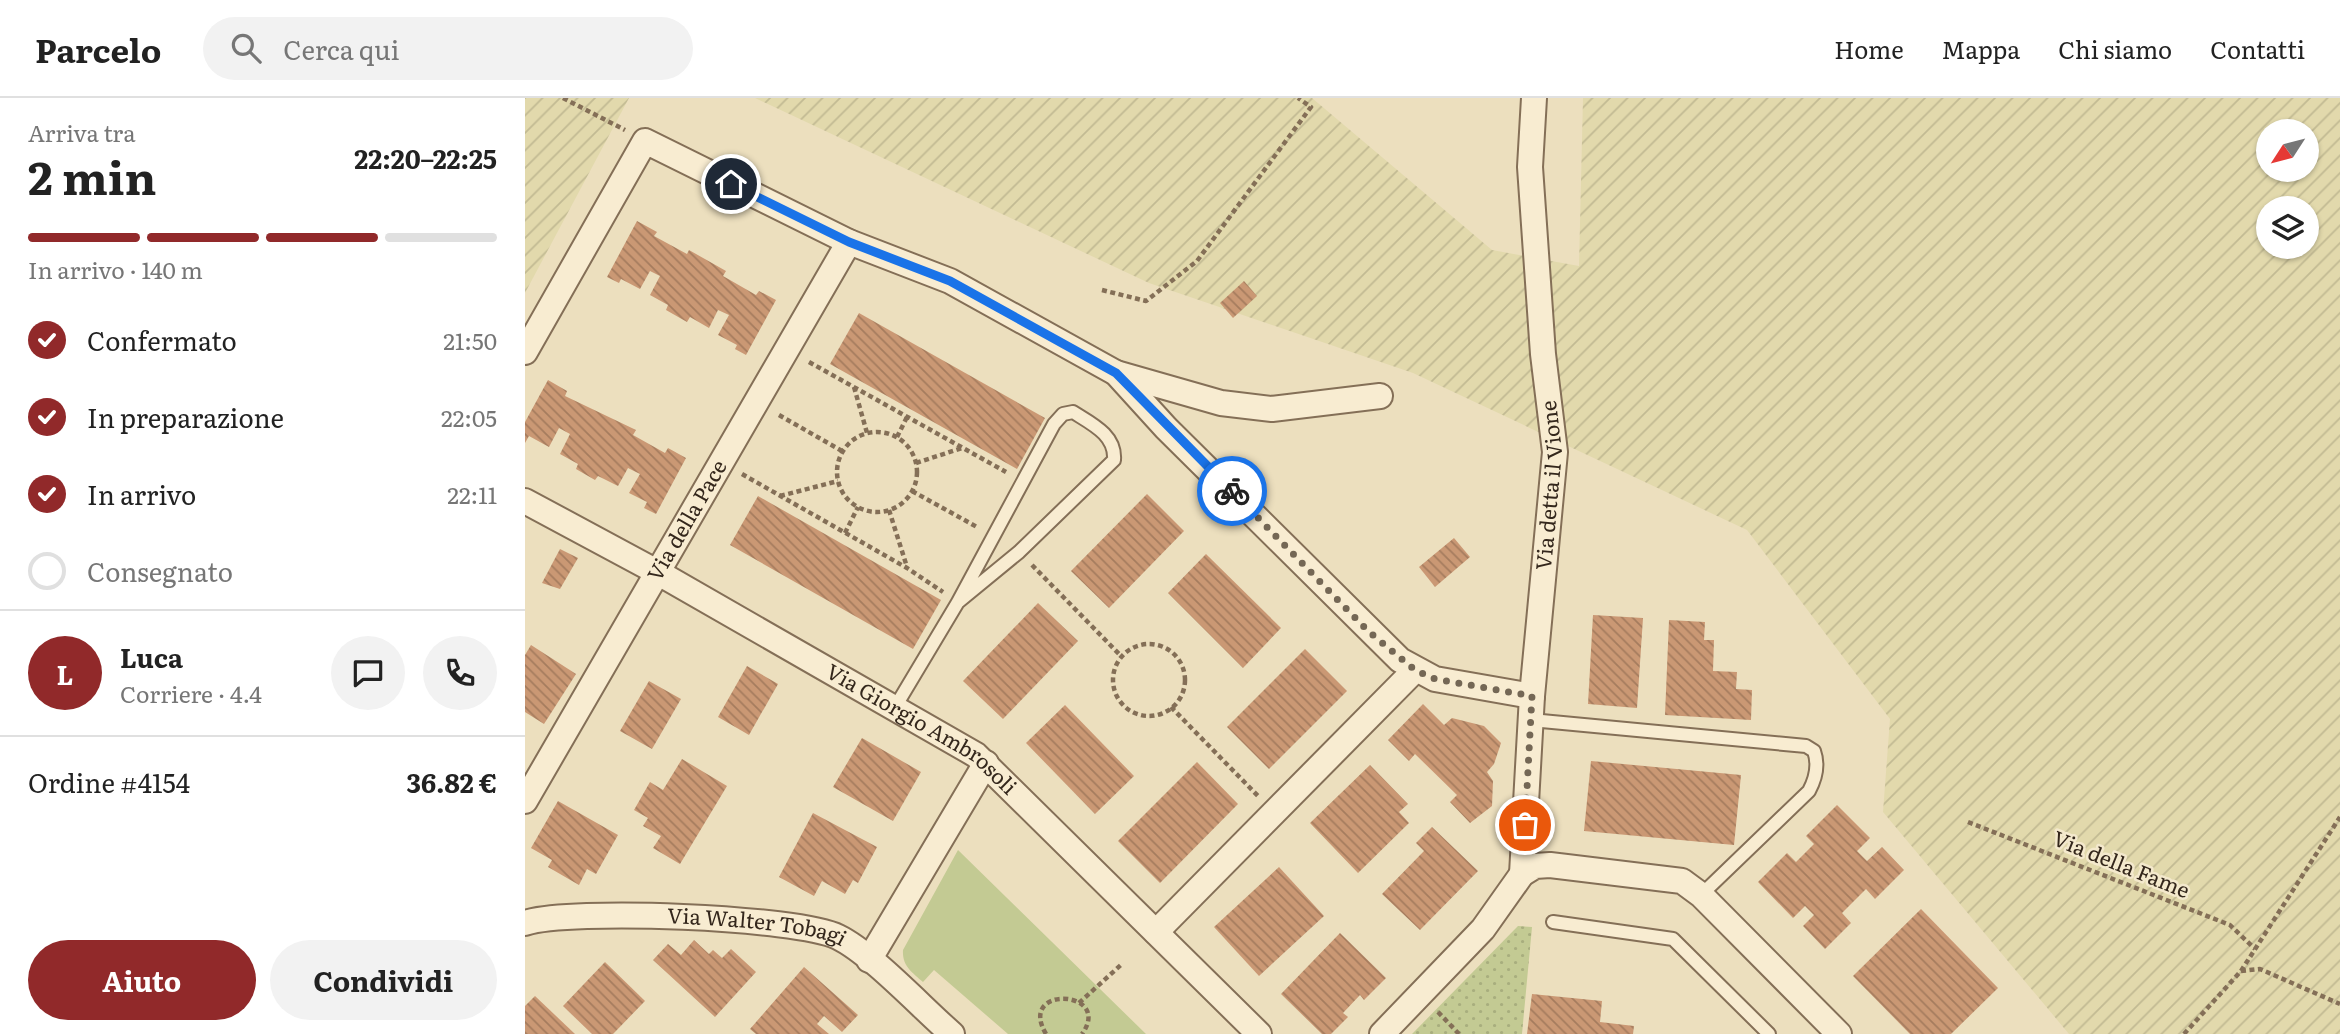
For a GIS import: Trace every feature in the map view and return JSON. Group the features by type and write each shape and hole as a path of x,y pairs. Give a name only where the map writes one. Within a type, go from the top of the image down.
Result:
{"street":[{"name":"Via detta il Vione","path":"1522,874 1531,708 1555,452 1543,354 1530,167 1534,98"},
{"path":"525,352 645,141 849,242 950,281 1116,373 1221,403 1272,409 1380,396"},
{"name":"Via della Pace","path":"525,801 849,242"},
{"path":"1116,373 1368,631 1415,670 1435,679 1531,708"},
{"name":"Via Giorgio Ambrosoli","path":"525,501 657,572 894,709 959,743 986,763 1259,1034"},
{"path":"1156,932 1415,670"},
{"path":"869,960 986,763"},
{"path":"1382,1034 1483,929 1522,874 1535,866 1577,868 1682,881 1701,895 1839,1034"},
{"name":"Via Walter Tobagi","path":"525,923 581,915 749,922 825,931 852,945 952,1034"}],"lane":[{"path":"894,709 958,602 1053,424 1063,414 1073,412 1095,425 1109,439 1114,460 1019,552 958,602"},
{"path":"1531,708 1807,746 1814,751 1817,760 1816,779 1808,791 1701,895"},
{"path":"1553,922 1673,939 1769,1034"}],"path":[{"path":"563,98 645,141"},
{"path":"1102,290 1146,301 1197,261 1311,107 1298,98"},
{"path":"786,349 1022,481"},
{"path":"854,387 867,433"},
{"path":"755,402 842,451"},
{"path":"897,437 907,417"},
{"path":"867,433 889,433 897,437 909,448 916,463 917,471 912,491 900,505 889,510 875,512 858,507 841,491 838,481 837,464 842,451 851,440 867,433"},
{"path":"916,463 962,448"},
{"path":"721,462 907,568 958,602"},
{"path":"780,495 838,481"},
{"path":"912,491 992,537"},
{"path":"845,533 858,507"},
{"path":"889,510 907,568"},
{"path":"1019,552 1122,656"},
{"path":"1147,644 1169,651 1178,659 1184,682 1182,693 1171,707 1156,715 1144,716 1123,705 1113,684 1114,673 1122,656 1147,644"},
{"path":"1171,707 1273,811"},
{"path":"2184,1034 2241,971 2340,817"},
{"name":"Via della Fame","path":"1968,822 2230,925 2255,949"},
{"path":"1079,1003 1123,963"},
{"path":"2241,971 2260,969 2340,1004"},
{"path":"1046,1034 1041,1015 1049,1002 1064,996 1079,1003 1087,1014 1082,1034"}],"shaded area":[{"path":"525,98 629,98 525,293"},
{"path":"755,98 1312,98 1492,250 1579,266 1583,98 2340,98 2340,1034 2069,1034 1883,812 1890,719 1747,530 1413,373 1149,283"}],"green space":[{"path":"958,850 1146,1034 1008,1034 934,970 923,982 912,972 906,965 903,950"},
{"path":"1518,926 1532,927 1522,1034 1412,1034"}],"building":[{"path":"637,221 657,232 654,236 687,254 689,250 726,271 723,276 756,295 759,291 776,300 746,355 735,349 737,345 718,335 729,315 718,310 709,328 690,317 687,322 666,310 668,305 650,295 660,276 650,271 640,289 621,279 619,283 607,277"},
{"path":"1244,281 1257,296 1233,318 1220,303"},
{"path":"859,313 1045,418 1017,469 830,364"},
{"path":"548,380 567,391 565,396 636,430 633,435 665,453 668,448 686,458 656,514 644,508 647,502 629,493 640,474 628,468 618,486 598,476 595,480 576,469 578,464 560,454 570,434 559,428 549,447 529,436 525,443 525,422"},
{"path":"1147,494 1184,531 1109,608 1071,571"},
{"path":"758,496 941,600 913,649 730,545"},
{"path":"1454,538 1470,557 1435,587 1419,567"},
{"path":"560,549 578,558 560,589 542,583"},
{"path":"1206,554 1281,628 1243,668 1168,593"},
{"path":"1038,603 1078,641 1003,719 963,681"},
{"path":"1593,615 1643,618 1637,708 1588,704"},
{"path":"1669,620 1705,622 1704,640 1714,640 1713,671 1737,672 1736,689 1752,690 1751,720 1665,715"},
{"path":"531,645 576,674 544,724 525,712 525,655"},
{"path":"1305,649 1347,691 1269,769 1227,727"},
{"path":"747,666 778,684 749,735 718,717"},
{"path":"649,681 681,699 652,749 620,731"},
{"path":"1423,704 1444,725 1452,718 1484,726 1501,743 1494,764 1487,772 1493,781 1492,806 1470,823 1450,802 1457,795 1415,754 1409,761 1388,740"},
{"path":"1065,705 1134,776 1095,814 1026,743"},
{"path":"862,738 921,772 893,821 833,787"},
{"path":"682,759 727,786 680,864 653,848 661,836 643,826 648,818 634,810 650,782 663,790"},
{"path":"1591,761 1741,775 1734,845 1584,831"},
{"path":"1197,762 1238,804 1160,883 1118,841"},
{"path":"1370,765 1408,804 1399,812 1409,823 1358,873 1310,823"},
{"path":"558,801 618,835 596,874 587,869 579,885 548,867 552,860 531,848"},
{"path":"1837,805 1870,838 1857,851 1867,861 1882,847 1904,870 1875,899 1866,889 1842,913 1851,923 1825,949 1803,926 1814,915 1805,906 1793,918 1758,882 1787,853 1796,862 1814,844 1806,836"},
{"path":"813,813 877,847 858,883 853,880 845,894 822,881 814,896 779,877"},
{"path":"1432,827 1478,871 1420,930 1382,894 1424,851 1416,843"},
{"path":"1279,867 1324,916 1259,976 1214,927"},
{"path":"1921,909 1998,988 1951,1034 1910,1034 1853,976"},
{"path":"1340,933 1386,978 1364,1000 1360,995 1343,1013 1348,1017 1331,1034 1322,1034 1281,994"},
{"path":"694,940 709,954 713,950 722,958 731,949 756,972 715,1017 653,960 668,944 681,955"},
{"path":"605,962 645,1001 613,1034 592,1034 563,1006"},
{"path":"804,967 858,1015 842,1032 824,1016 817,1024 829,1034 756,1034 750,1029"},
{"path":"1532,994 1602,1001 1600,1022 1634,1026 1633,1034 1527,1034"},
{"path":"535,996 575,1034 525,1034 525,1006"}],"way so far":[{"path":"1232,491 1368,631 1400,660 1435,679 1532,696 1525,825"}],"route":[{"path":"731,184 849,242 950,281 1116,373 1166,428 1232,491"}]}
